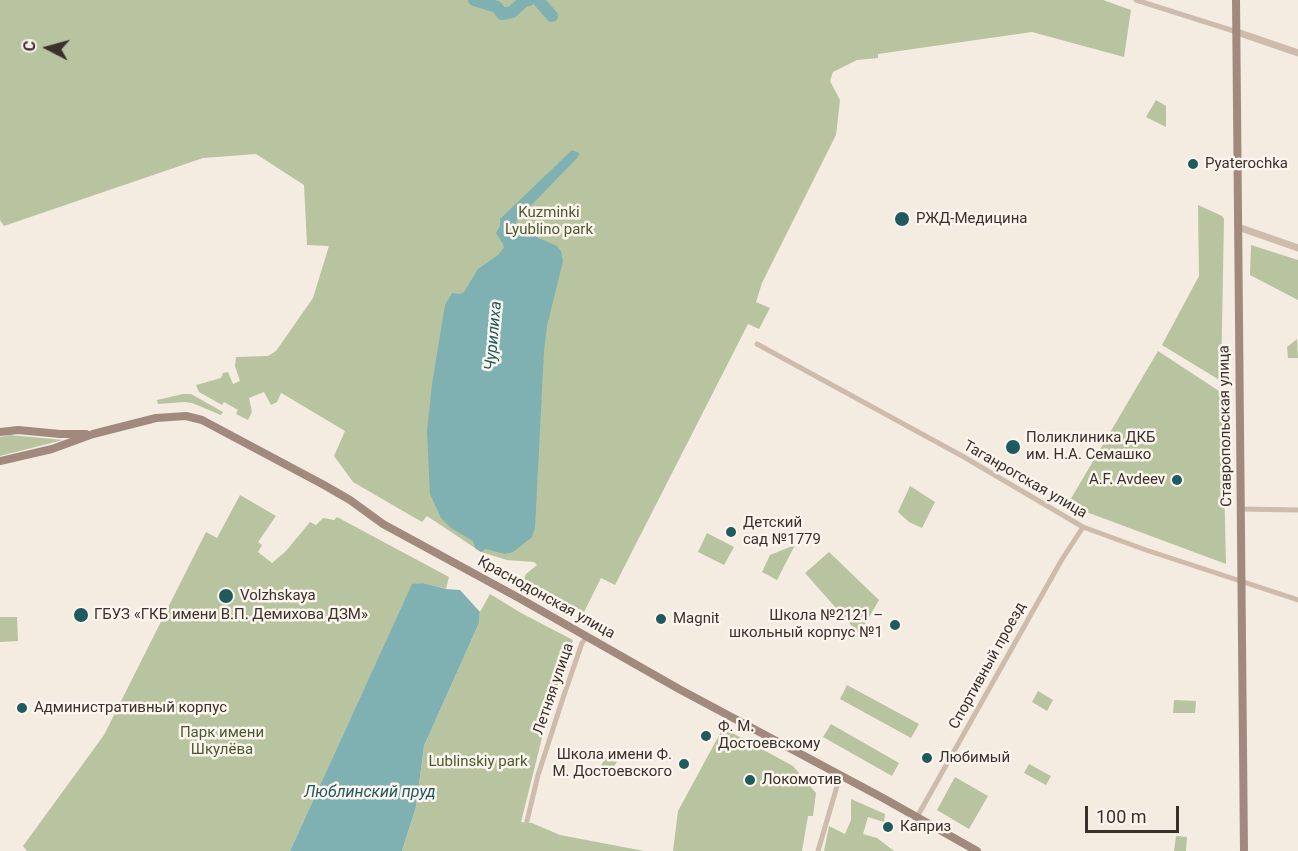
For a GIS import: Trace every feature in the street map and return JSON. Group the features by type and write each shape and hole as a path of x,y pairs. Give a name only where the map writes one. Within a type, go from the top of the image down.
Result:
{"main road":[{"name":"Ставропольская улица","path":"1236,0 1244,851"},
{"name":"Краснодонская улица","path":"93,434 162,417 186,416 202,420 324,485 383,524 679,689 977,851"},
{"path":"0,432 18,430 93,434"},
{"path":"0,461 52,450 93,434"}],"street":[{"path":"1136,0 1298,53"},
{"path":"1238,227 1298,248"},
{"name":"Таганрогская улица","path":"757,344 964,458 1083,527 1298,600"},
{"path":"1240,509 1298,510"},
{"name":"Спортивный проезд","path":"916,817 1061,561 1083,527"},
{"name":"Летняя улица","path":"527,820 538,775 563,698 582,644 587,637"},
{"path":"818,851 840,776"}],"green space":[{"name":"Kuzminki Lyublino park","path":"0,0 1103,0 1131,10 1124,57 1032,32 878,54 878,58 857,60 833,72 830,81 840,100 836,135 762,283 756,302 770,308 759,329 748,324 615,585 601,578 584,612 524,579 526,574 537,565 534,562 507,560 481,552 427,516 422,522 353,482 334,456 345,431 278,391 281,393 277,402 271,405 264,392 249,398 252,412 248,420 236,414 238,410 224,402 222,405 199,392 196,385 221,378 223,373 228,372 233,384 240,381 235,366 236,357 268,356 276,351 313,298 329,246 307,245 304,185 256,154 203,158 4,226 0,220"},
{"path":"1156,100 1166,106 1166,127 1146,117"},
{"path":"1198,205 1224,219 1221,381 1162,345 1199,276"},
{"path":"1251,245 1298,260 1298,300 1250,275"},
{"path":"1297,339 1298,358 1288,358 1287,347"},
{"path":"1158,351 1222,393 1226,564 1089,513 1069,502"},
{"path":"191,394 223,412 221,415 185,402 158,404 157,400"},
{"path":"10,435 63,440 0,456 0,437"},
{"path":"910,486 935,502 922,528 909,522 898,512"},
{"name":"Парк имени Шкулёва","path":"240,495 276,516 258,542 262,545 258,552 272,563 286,551 310,522 316,525 323,518 334,520 337,517 449,577 446,589 423,583 412,585 290,851 27,851 23,846 104,735 206,532 217,538"},
{"path":"707,533 734,547 724,565 698,552"},
{"path":"795,545 777,580 762,572 770,555"},
{"path":"829,552 879,600 859,634 805,573"},
{"name":"Lublinskiy park","path":"490,594 573,640 548,714 521,822 532,823 560,835 644,851 402,851 416,807 424,746 479,623 480,612"},
{"path":"0,617 17,617 18,641 0,642"},
{"path":"847,685 919,724 911,738 840,699"},
{"path":"1038,691 1053,700 1047,711 1032,702"},
{"path":"1174,700 1196,701 1195,713 1173,713"},
{"path":"831,724 899,763 892,776 823,737"},
{"name":"Локомотив","path":"723,728 793,766 816,793 813,816 808,816 802,851 673,851 678,811"},
{"path":"609,752 619,758 609,775 599,769"},
{"path":"1029,764 1051,776 1046,785 1024,773"},
{"path":"955,777 988,796 969,829 937,810"},
{"path":"851,799 885,814 884,822 868,817 863,834 877,838 894,851 824,851 829,826 845,834 851,820"},
{"path":"1176,836 1187,837 1186,851 1174,851"}],"water":[{"path":"572,150 579,153 578,157 516,221 518,229 557,246 561,251 563,261 547,326 544,351 535,528 532,537 513,552 505,554 485,549 481,552 475,548 473,541 451,528 441,518 430,494 427,431 445,305 452,293 464,292 478,269 504,248 496,233 500,226 500,219"},
{"name":"Люблинский пруд","path":"423,583 460,590 480,612 479,623 424,746 416,807 402,851 290,851 412,584"}],"waterway":[{"name":"Чурилиха","path":"474,0 497,7 502,14 512,12 525,0 529,0"},
{"name":"Чурилиха","path":"538,0 552,16"}],"place":[{"name":"Pyaterochka","path":"1193,164"},
{"name":"РЖД-Медицина","path":"902,219"},
{"name":"Поликлиника ДКБ им. Н.А. Семашко","path":"1013,447"},
{"name":"A.F. Avdeev","path":"1177,480"},
{"name":"Детский сад №1779","path":"731,532"},
{"name":"Volzhskaya","path":"226,596"},
{"name":"ГБУЗ «ГКБ имени В.П. Демихова ДЗМ»","path":"81,615"},
{"name":"Magnit","path":"661,619"},
{"name":"Школа №2121 – школьный корпус №1","path":"895,625"},
{"name":"Административный корпус","path":"22,708"},
{"name":"Ф. М. Достоевскому","path":"706,736"},
{"name":"Любимый","path":"927,758"},
{"name":"Школа имени Ф. М. Достоевского","path":"684,764"},
{"name":"Локомотив","path":"750,780"},
{"name":"Каприз","path":"888,827"}]}
